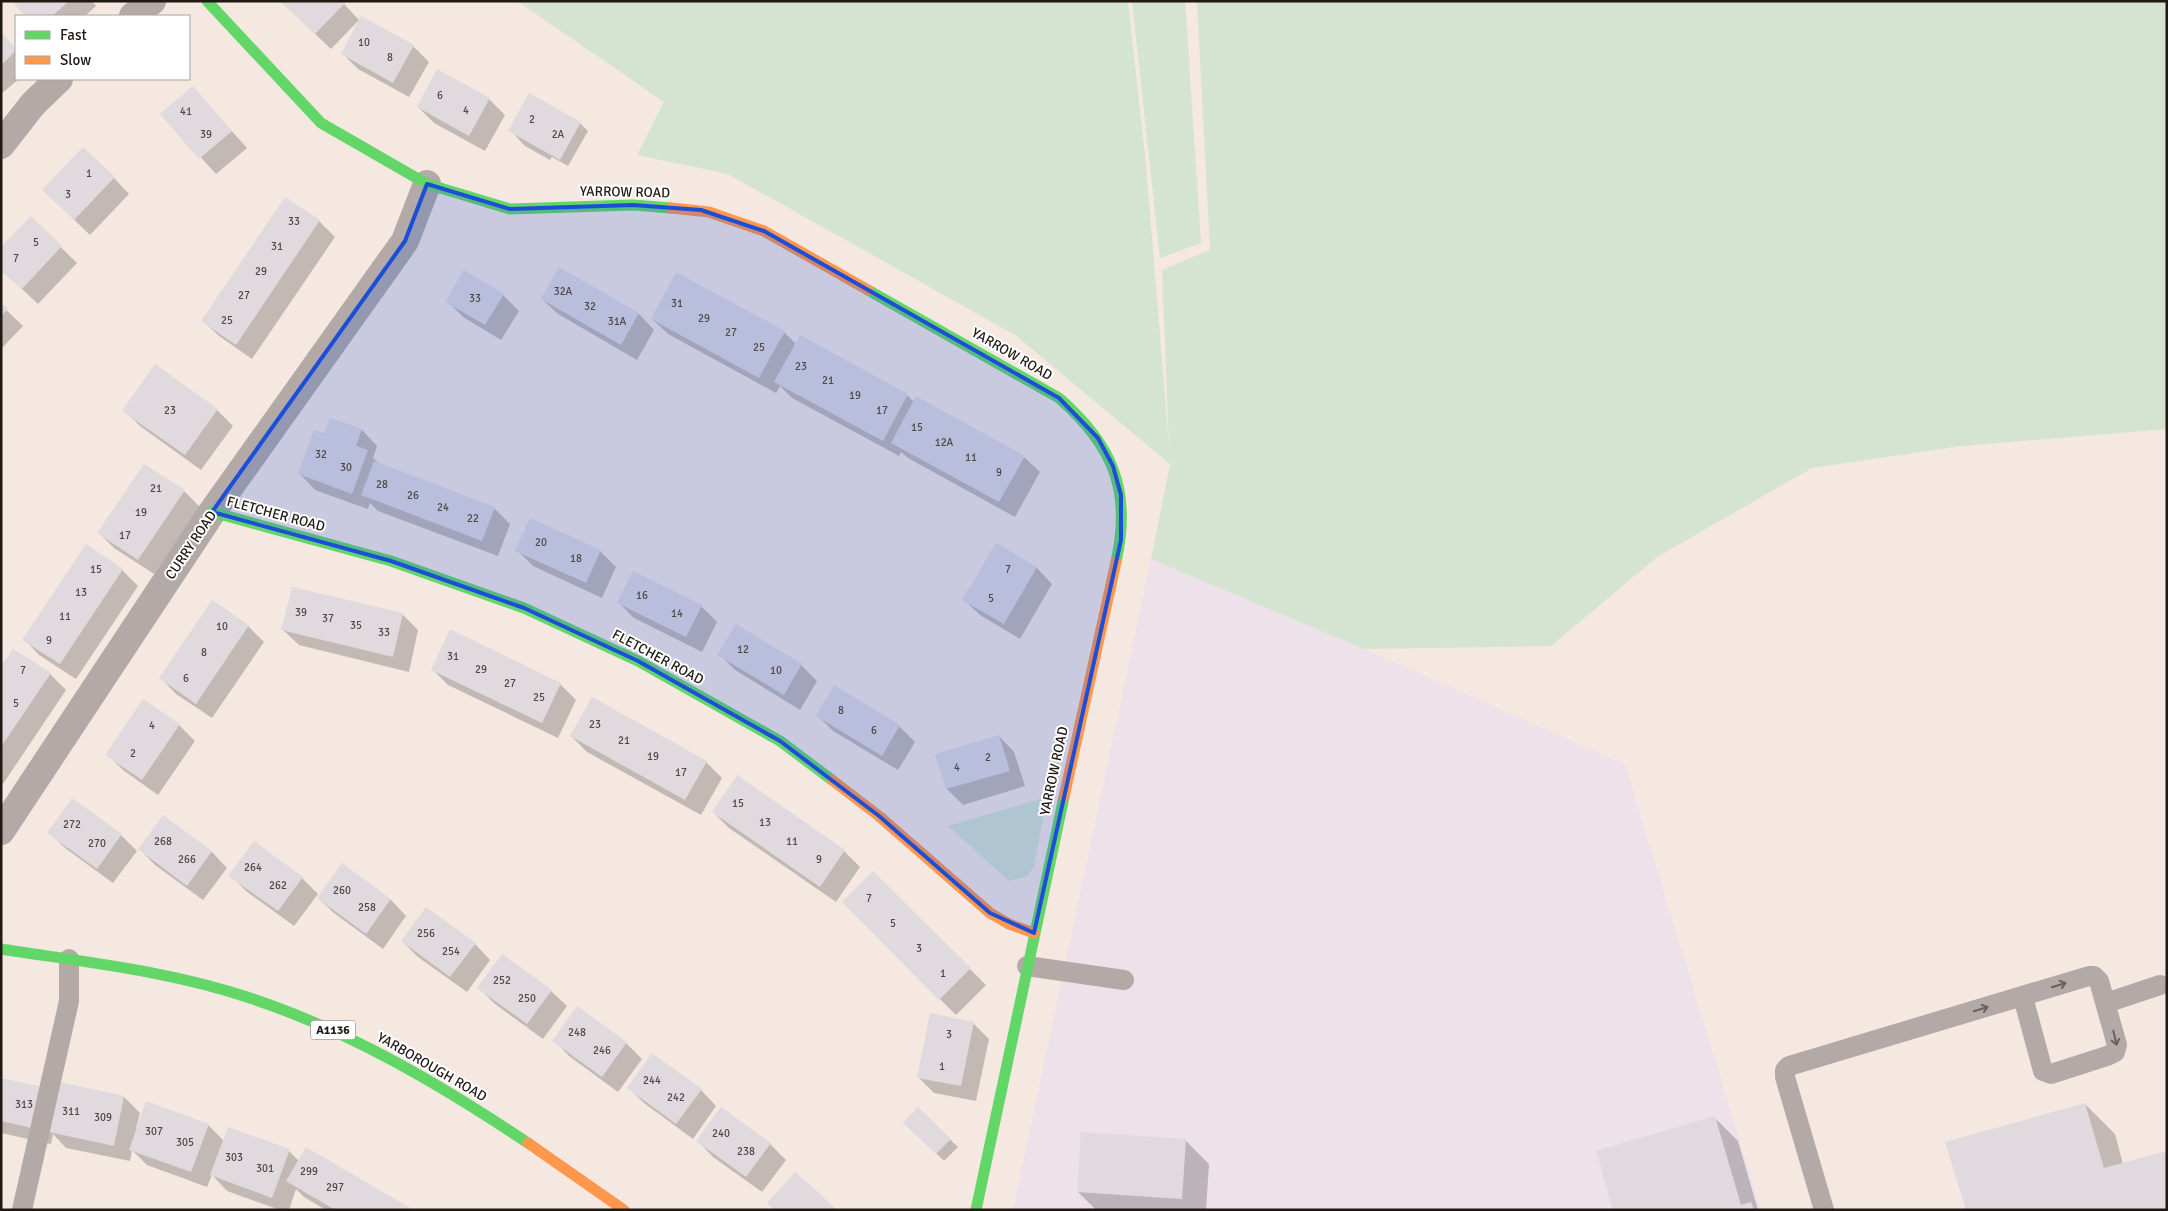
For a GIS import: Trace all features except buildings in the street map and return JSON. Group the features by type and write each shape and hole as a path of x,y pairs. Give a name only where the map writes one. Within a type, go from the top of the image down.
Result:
{"street":[{"path":"134,15 152,1"},
{"name":"YARROW ROAD","path":"207,1 321,123 427,184 510,209 633,205 701,210 764,231 1058,398 1080,416 1098,438 1112,466 1121,495 1121,540 1034,933 976,1210"},
{"path":"1,144 33,104 58,80"},
{"name":"CURRY ROAD","path":"1,831 212,512 405,241 427,184"},
{"name":"FLETCHER ROAD","path":"212,512 391,561 524,608 638,661 780,741 879,816 990,913 1009,924 1034,933"},
{"name":"YARBOROUGH ROAD","path":"1,949 150,972 250,998 347,1036 442,1088 518,1135 624,1210"}],"lane":[{"path":"22,1210 70,1001 69,959"},
{"path":"1027,966 1124,980"},
{"path":"1824,1210 1785,1077 1785,1070 1789,1066 2089,976 2094,976 2099,981 2117,1045 2116,1052 2052,1074 2043,1071 2023,997"},
{"path":"2106,1003 2160,985"}],"highlighted area":[{"path":"427,184 510,209 633,205 701,210 764,231 1059,398 1098,438 1113,466 1121,495 1121,540 1034,933 990,913 879,816 780,741 638,661 524,608 391,561 212,512 405,241"}],"shaded area":[{"path":"1151,559 1364,649 1625,765 1761,1210 1013,1210"}],"green space":[{"path":"517,1 1128,1 1146,165 1169,445 1162,270 1210,250 1197,1 2167,1 2167,429 1961,446 1812,468 1657,557 1551,646 1364,649 1151,559 1170,464 1015,335 728,174 637,155 664,102"},
{"path":"1132,1 1185,1 1201,243 1160,258"},
{"path":"1047,797 1034,866 1028,876 1009,881 948,826"}],"traffic: fast":[{"path":"207,1 321,123 427,184 510,209 633,205 671,208"},
{"path":"868,290 1059,398 1078,416 1093,433 1114,471 1119,491 1121,513 1116,562"},
{"path":"212,512 391,561 524,608 638,661 780,741 832,780"},
{"path":"976,1210 1064,797"},
{"path":"1,949 158,974 220,989 287,1011 323,1026 394,1061 428,1080 528,1143"}],"traffic: slow":[{"path":"671,208 709,212 764,231 868,290"},
{"path":"1064,797 1116,562"},
{"path":"832,780 879,816 990,913 1009,924 1034,933"},
{"path":"528,1143 624,1210"}]}
